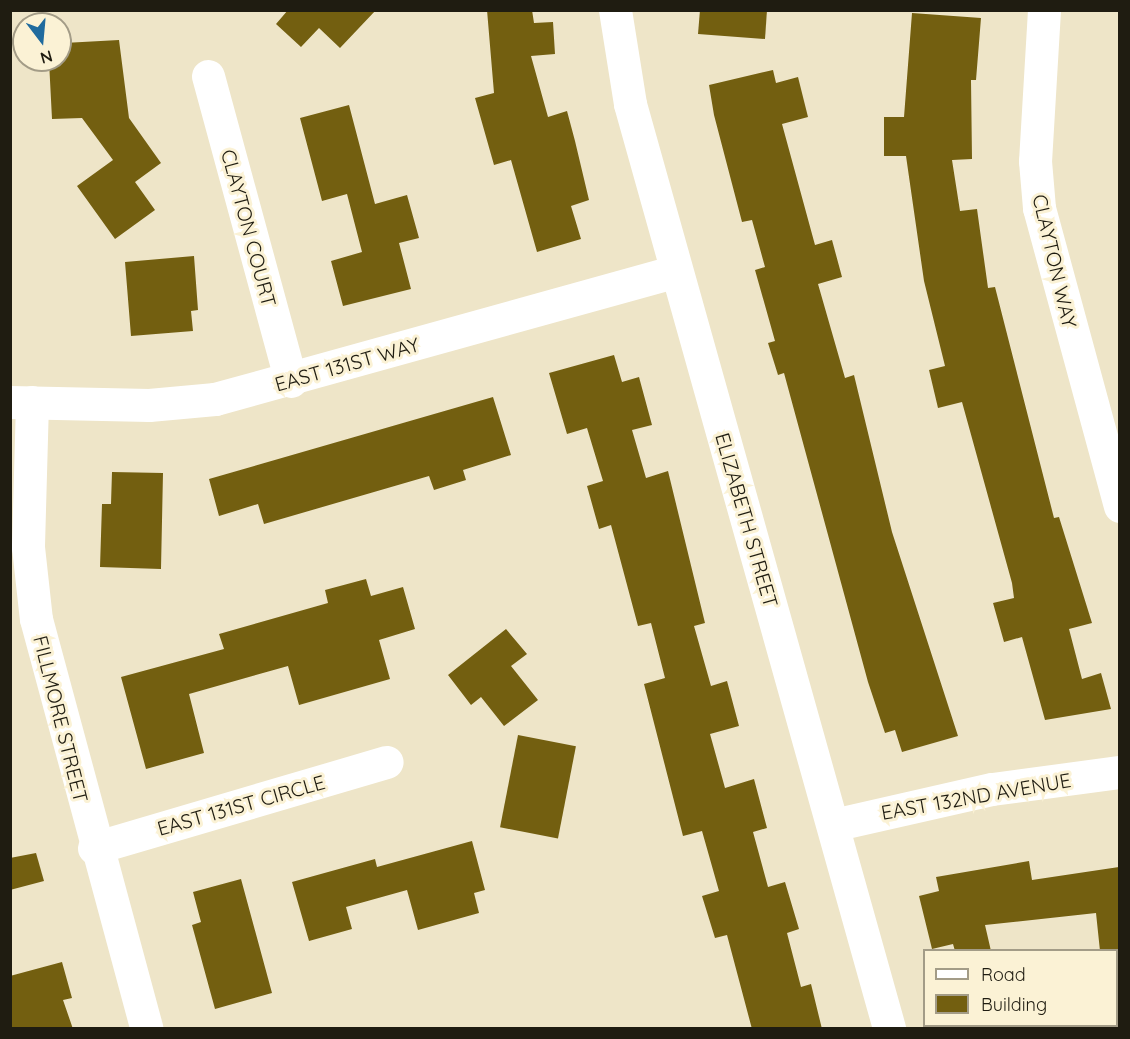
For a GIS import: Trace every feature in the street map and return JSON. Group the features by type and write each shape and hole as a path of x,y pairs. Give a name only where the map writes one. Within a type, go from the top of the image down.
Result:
{"street":[{"name":"ELIZABETH STREET","path":"615,10 630,104 889,1029"},
{"name":"CLAYTON WAY","path":"1044,10 1035,160 1039,208 1107,416 1119,506"},
{"name":"CLAYTON COURT","path":"208,76 291,381"},
{"name":"EAST 131ST WAY","path":"22,402 149,405 215,399 291,381 676,271"},
{"name":"FILLMORE STREET","path":"22,402 28,546 36,619 94,848 146,1029"},
{"name":"EAST 131ST CIRCLE","path":"94,848 387,762"},
{"name":"EAST 132ND AVENUE","path":"833,825 992,789 1119,772"}],"building":[{"path":"288,10 376,10 340,48 319,28 301,47 276,24"},
{"path":"487,10 532,10 534,23 553,22 555,54 531,56 548,117 567,111 589,200 571,206 581,239 537,252 511,160 494,165 475,98 494,93"},
{"path":"700,10 767,10 765,39 698,34"},
{"path":"912,13 981,18 976,80 971,80 972,159 952,160 960,211 977,209 988,288 995,287 1054,518 1059,517 1092,623 1069,629 1082,679 1101,673 1111,709 1045,720 1022,637 1004,642 993,603 1014,598 1012,583 962,402 938,408 929,370 945,366 924,281 906,156 884,156 884,117 904,117"},
{"path":"119,40 129,118 161,163 135,182 155,210 115,239 77,186 113,160 82,118 52,119 50,72 72,72 72,43"},
{"path":"773,70 776,83 798,77 808,117 782,124 815,245 832,240 842,277 818,284 845,378 854,375 892,532 958,736 902,752 895,730 885,733 868,682 784,373 778,375 768,343 775,341 755,270 765,267 752,220 742,222 714,115 709,85"},
{"path":"349,105 375,204 407,195 419,238 399,243 411,289 343,306 331,261 362,252 347,194 322,201 300,118"},
{"path":"194,256 198,310 191,311 193,331 131,336 125,262"},
{"path":"614,355 622,382 639,377 652,425 632,430 646,478 668,471 705,623 694,626 711,686 727,681 739,726 710,734 725,788 754,779 767,828 753,832 768,887 785,882 799,929 787,933 801,987 811,984 822,1029 752,1029 727,935 715,938 702,896 719,891 702,831 683,836 644,684 665,678 651,623 638,626 611,525 599,529 587,486 603,481 587,428 567,434 549,373"},
{"path":"493,397 511,455 463,470 466,480 434,490 429,476 264,524 258,504 219,516 209,479"},
{"path":"112,472 163,473 161,569 100,567 102,504 111,504"},
{"path":"366,579 371,596 403,587 415,629 379,640 390,679 299,705 288,666 189,694 204,753 146,769 121,677 224,649 219,634 328,603 325,590"},
{"path":"506,629 527,654 511,666 538,700 504,726 481,697 471,705 448,675"},
{"path":"518,735 576,746 558,839 500,827"},
{"path":"472,841 485,890 474,893 479,913 418,930 407,890 346,907 352,929 309,941 292,882 375,859 377,867"},
{"path":"36,853 44,881 10,890 10,858"},
{"path":"1029,861 1032,880 1119,867 1119,970 1118,949 1100,949 1096,913 985,925 991,949 954,949 953,944 932,949 919,896 939,891 936,877"},
{"path":"241,879 272,993 215,1009 192,925 201,922 193,892"},
{"path":"62,962 72,998 63,1000 73,1029 10,1029 10,976"}]}
